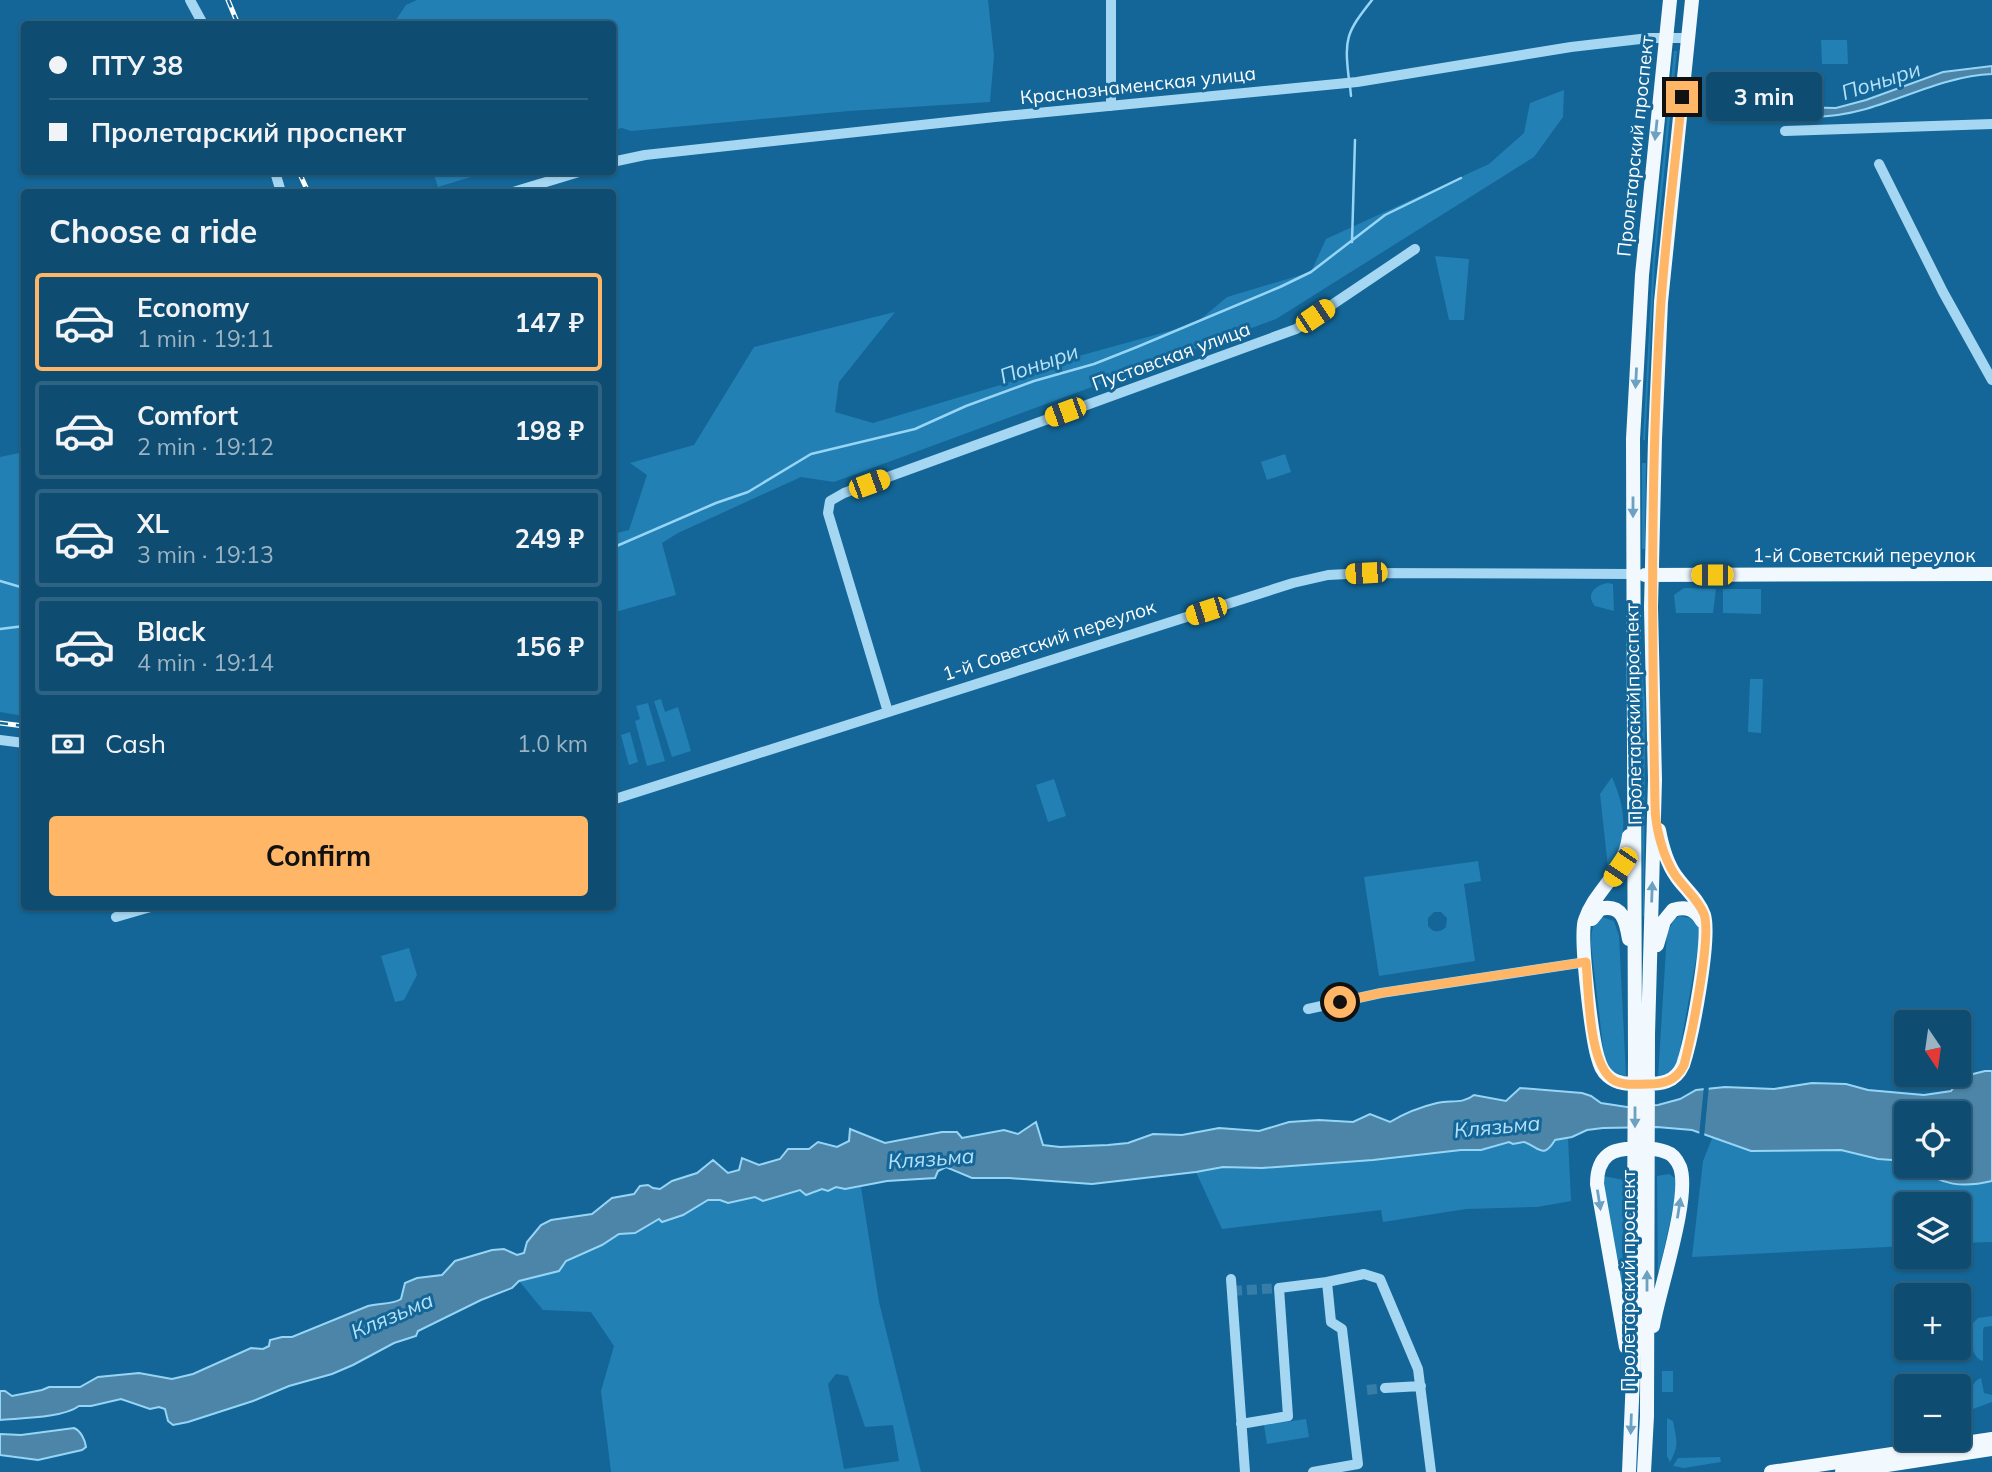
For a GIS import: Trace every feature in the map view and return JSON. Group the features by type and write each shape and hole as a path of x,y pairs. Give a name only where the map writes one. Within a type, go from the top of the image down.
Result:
{"main road":[{"name":"Пролетарский проспект","path":"1647,1468 1640,1375 1641,1034 1633,810 1633,439 1642,275 1670,0"},
{"name":"Пролетарский проспект","path":"1641,1034 1655,809 1652,575 1661,302 1692,0"},
{"path":"1633,439 1637,445 1644,448 1655,439"},
{"name":"1-й Советский переулок","path":"1633,574 1992,574"},
{"path":"1633,810 1624,859 1585,919 1585,955 1594,1039 1601,1068 1619,1083 1664,1083 1681,1071 1686,1055 1704,957 1706,928 1701,909 1674,874 1668,861 1662,847 1655,809"},
{"path":"1585,955 1595,913 1604,907 1611,907 1621,913 1629,937 1641,1034"},
{"path":"1641,1034 1658,937 1664,921 1673,910 1686,908 1700,917 1706,928"},
{"path":"1623,1149 1666,1152 1678,1162 1682,1176 1680,1208 1640,1375 1597,1184 1603,1159 1612,1152 1623,1149"},
{"name":"Пролетарский проспект","path":"1629,1472 1640,1375"},
{"path":"1771,1472 1992,1439"},
{"path":"1842,1472 1992,1449"}],"street":[{"path":"190,0 201,21"},
{"path":"1111,0 1111,106"},
{"name":"Краснознаменская улица","path":"616,161 682,151 1357,82 1571,47 1688,38"},
{"path":"1784,131 1992,124"},
{"path":"1879,164 1943,292 1992,380"},
{"path":"523,189 569,175"},
{"name":"Пустовская улица","path":"888,712 828,513 830,501 844,493 1296,329 1415,249"},
{"name":"1-й Советский переулок","path":"616,799 1293,583 1328,575 1633,574"},
{"path":"2,741 21,743"},
{"path":"116,916 139,910"},
{"path":"1308,1009 1585,955"},
{"path":"1241,1424 1288,1416 1279,1288 1364,1274 1380,1279 1418,1369 1431,1472"},
{"path":"1231,1279 1245,1472"},
{"path":"1312,1472 1358,1464 1342,1329 1331,1322 1327,1282"},
{"path":"1385,1388 1421,1386"}],"shaded area":[{"path":"417,0 988,0 994,56 990,102 849,111 631,131 616,129 616,21 395,21 406,5"},
{"path":"1821,40 1847,40 1848,64 1822,64"},
{"path":"1674,51 1677,51 1655,261 1643,440 1653,260"},
{"path":"1564,90 1563,117 1534,157 1276,319 834,482 801,477 678,533 662,543 676,595 616,612 616,533 629,530 647,475 630,463 694,445 754,347 895,312 839,382 835,412 873,423 1007,383 1075,357 1195,324 1227,297 1311,272 1326,239 1489,164 1524,133 1530,103"},
{"path":"434,175 477,175 438,187"},
{"path":"1435,256 1469,259 1464,320 1449,320"},
{"path":"21,453 21,716 0,712 0,457"},
{"path":"1285,454 1291,472 1267,480 1261,462"},
{"path":"1642,463 1646,463 1645,549 1642,549"},
{"path":"1608,583 1613,584 1614,611 1595,606 1591,598 1596,588"},
{"path":"1684,588 1716,589 1713,613 1676,613 1674,595"},
{"path":"1723,589 1761,589 1761,614 1723,613"},
{"path":"1641,660 1645,702 1644,917 1643,916"},
{"path":"1750,679 1763,679 1761,733 1748,732"},
{"path":"661,699 665,712 678,707 691,751 672,757 654,701"},
{"path":"648,703 665,761 647,766 635,721 640,719 636,706"},
{"path":"630,732 638,762 629,765 621,735"},
{"path":"1612,777 1621,804 1623,827 1619,850 1609,877 1600,794"},
{"path":"1054,779 1066,816 1048,822 1036,785"},
{"path":"1478,861 1481,881 1464,884 1475,961 1379,976 1364,877","holes":["1434,912 1441,912 1447,918 1446,927 1434,931 1428,926 1428,918"]},
{"path":"1679,916 1690,918 1699,926 1699,942 1679,1055 1672,1069 1658,1077 1667,933"},
{"path":"1602,917 1614,921 1619,936 1626,1076 1611,1069 1604,1055 1591,944 1594,925"},
{"path":"409,948 417,975 404,1000 395,1002 381,956"},
{"path":"1713,1136 1730,1143 1774,1152 1785,1149 1841,1150 1894,1160 1894,1178 1935,1178 1946,1183 1966,1184 1992,1181 1992,1242 1971,1243 1971,1192 1894,1192 1894,1247 1692,1257 1703,1161"},
{"path":"1568,1138 1571,1201 1537,1207 1466,1209 1383,1222 1381,1210 1222,1229 1196,1172 1223,1167 1262,1168 1373,1160 1481,1150 1510,1142 1531,1144"},
{"path":"1669,1174 1677,1179 1675,1200 1658,1275 1657,1176"},
{"path":"1603,1176 1624,1180 1622,1288 1604,1197"},
{"path":"861,1187 879,1302 921,1472 611,1472 601,1391 614,1346 591,1312 543,1310 519,1281 544,1274 619,1234 635,1233 659,1218 683,1215 708,1199 728,1203 755,1197 763,1201 794,1192 813,1194 822,1188","holes":["836,1374 848,1376 865,1427 893,1425 899,1461 844,1469 828,1384"]},
{"path":"1992,1316 1992,1326 1984,1327 1983,1330 1983,1361 1978,1359 1973,1350 1973,1323 1978,1318"},
{"path":"1662,1371 1673,1371 1673,1392 1662,1392"},
{"path":"1981,1378 1984,1393 1992,1395 1992,1402 1973,1409 1972,1387"},
{"path":"1667,1418 1673,1421 1676,1442 1670,1462 1667,1456"},
{"path":"1306,1419 1309,1437 1267,1444 1264,1425"},
{"path":"1720,1457 1721,1462 1684,1468 1673,1466 1678,1458"}],"water":[{"path":"1992,66 1992,74 1942,83 1862,110 1816,117 1737,118 1737,111 1789,107 1836,108 1943,72"},
{"name":"Клязьма","path":"1992,1071 1992,1181 1981,1183 1962,1185 1935,1178 1971,1178 1971,1101 1894,1101 1894,1160 1841,1150 1751,1151 1692,1130 1657,1127 1587,1130 1572,1137 1555,1140 1544,1151 1524,1142 1509,1142 1481,1150 1262,1168 1223,1167 1092,1184 972,1178 946,1167 938,1171 935,1178 887,1181 845,1189 836,1187 806,1195 800,1190 763,1201 755,1197 728,1203 708,1200 683,1215 662,1222 659,1219 635,1233 619,1234 566,1261 559,1271 519,1281 512,1288 418,1331 416,1336 394,1343 332,1374 289,1386 188,1422 173,1425 168,1421 165,1409 150,1409 121,1399 79,1406 52,1415 0,1420 0,1391 12,1396 49,1387 80,1387 98,1377 139,1373 172,1379 193,1374 251,1348 263,1349 269,1346 270,1340 292,1337 368,1306 397,1301 401,1299 405,1283 417,1278 442,1275 455,1261 492,1250 504,1249 517,1255 524,1253 527,1242 541,1225 551,1220 592,1214 612,1198 634,1194 640,1186 648,1185 660,1189 672,1181 697,1173 713,1160 728,1173 739,1170 742,1158 759,1165 780,1159 788,1149 809,1149 818,1142 837,1147 849,1141 850,1129 885,1143 942,1132 957,1132 962,1138 1004,1130 1018,1134 1036,1122 1043,1145 1108,1145 1128,1143 1153,1134 1182,1135 1219,1128 1259,1131 1289,1122 1319,1120 1353,1122 1370,1114 1390,1122 1425,1106 1461,1101 1474,1095 1506,1101 1520,1088 1582,1093 1601,1103 1627,1107 1658,1105 1680,1099 1696,1090 1725,1087 1774,1089 1812,1083 1846,1084 1868,1090 1924,1095 1951,1091 1954,1087 1971,1087 1971,1074"},
{"path":"74,1428 81,1433 85,1442 86,1447 82,1450 38,1460 0,1455 0,1434 21,1435"}],"pier":[{"path":"1709,1085 1704,1137 1699,1136 1704,1086"}],"waterway":[{"path":"1349,80 1349,37 1372,0"},
{"path":"1350,86 1351,96"},
{"path":"1352,242 1355,140"},
{"name":"Поныри","path":"616,546 748,492 811,454 915,429 966,406 1034,381 1094,364 1280,287 1311,272 1385,215 1461,178"},
{"name":"Поныри","path":"0,581 21,587"},
{"name":"Поныри","path":"0,629 21,626"}],"tunnel":[{"path":"1232,1291 1279,1288"},
{"path":"1367,1390 1385,1388"}],"railway":[{"path":"228,0 237,21"},
{"path":"300,175 307,189"},
{"path":"0,723 21,726"}],"route":[{"path":"1340,1002 1381,993 1586,962 1597,1056 1607,1075 1619,1083 1657,1084 1670,1081 1684,1065 1704,957 1706,928 1701,909 1674,874 1668,861 1662,847 1655,809 1651,607 1661,302 1682,97"}]}
